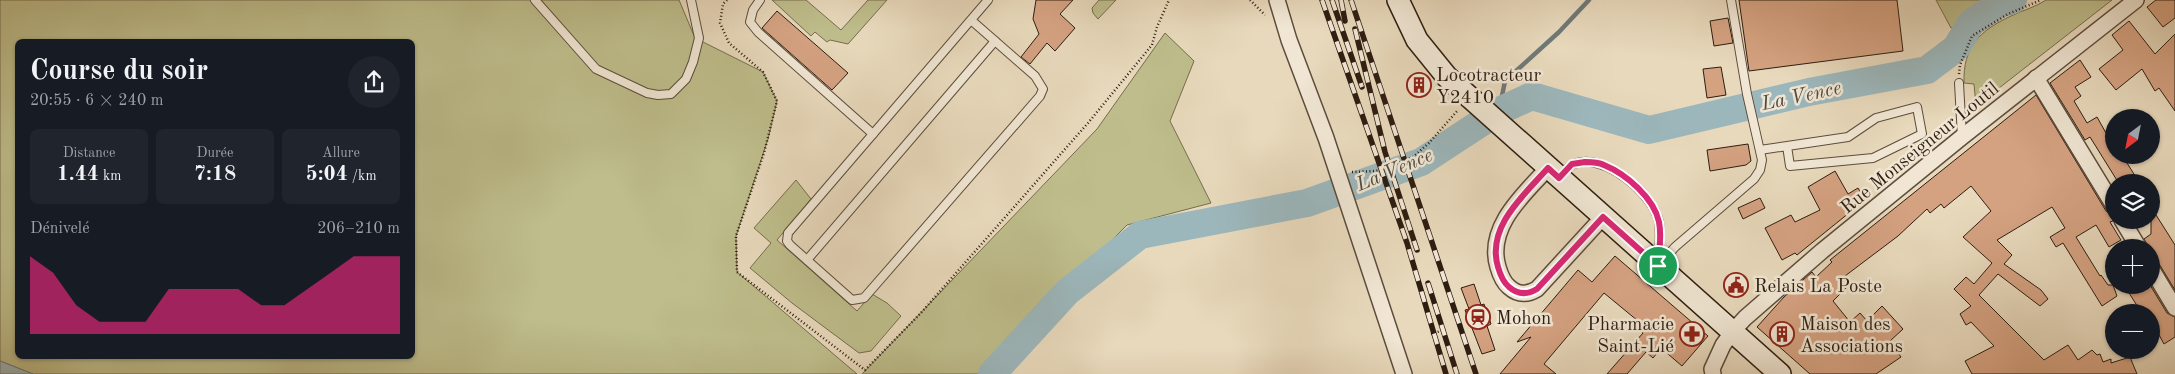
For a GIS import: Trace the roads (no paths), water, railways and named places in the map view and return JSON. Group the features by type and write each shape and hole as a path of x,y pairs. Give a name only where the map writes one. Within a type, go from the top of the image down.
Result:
{"main road":[{"path":"1398,0 1412,31 1429,58 1447,77 1780,374"}],"street":[{"path":"1277,0 1289,40 1341,171 1350,211 1404,374"},
{"name":"Rue Monseigneur Loutil","path":"1713,374 1712,369 1723,345 1733,331 1822,251 1962,137 2136,0"},
{"path":"2036,78 2105,191"},
{"path":"1554,173 1506,218 1498,233 1496,243 1497,263 1504,282 1510,288 1524,294 1530,294 1537,289 1603,217"},
{"path":"2160,283 2175,308"}],"lane":[{"path":"535,0 596,69 647,93 658,95 671,94 686,79 693,62 699,38 692,0"},
{"path":"760,0 753,10 750,22 758,32 873,134"},
{"path":"971,20 1034,76 1043,89 1040,96 864,298 857,301 852,300 790,245 787,240 788,233 988,0"},
{"path":"1658,266 1676,247 1754,179 1760,170 1762,160 1747,94 1731,0"},
{"path":"807,260 995,41"},
{"path":"1959,83 1962,137"},
{"path":"1760,150 1787,146 1848,138 1876,118 1917,107 1922,134 1874,158 1790,166 1787,146"},
{"path":"1554,173 1572,164 1585,162 1603,164 1631,183 1645,196 1654,209 1659,222 1658,266"}],"water":[{"path":"0,361 33,374 0,374"}],"waterway":[{"path":"1499,111 1505,81 1559,32 1589,0"},
{"name":"La Vence","path":"992,374 1067,292 1140,235 1307,203 1421,162 1499,111 1532,96 1649,130 1809,92 1927,70 1956,48 1971,23 1999,4 2013,0"}],"railway":[{"path":"1322,0 1407,243 1446,374"},
{"path":"1332,0 1362,87"},
{"path":"1341,0 1345,21"},
{"path":"1351,0 1476,374"},
{"path":"1355,29 1385,152 1417,250"},
{"path":"1428,283 1457,374"}],"place":[{"name":"Locotracteur Y2410","path":"1419,85"},
{"name":"Relais La Poste","path":"1736,285"},
{"name":"Mohon","path":"1478,317"},
{"name":"Pharmacie Saint-Lié","path":"1692,334"},
{"name":"Maison des Associations","path":"1782,334"}]}
